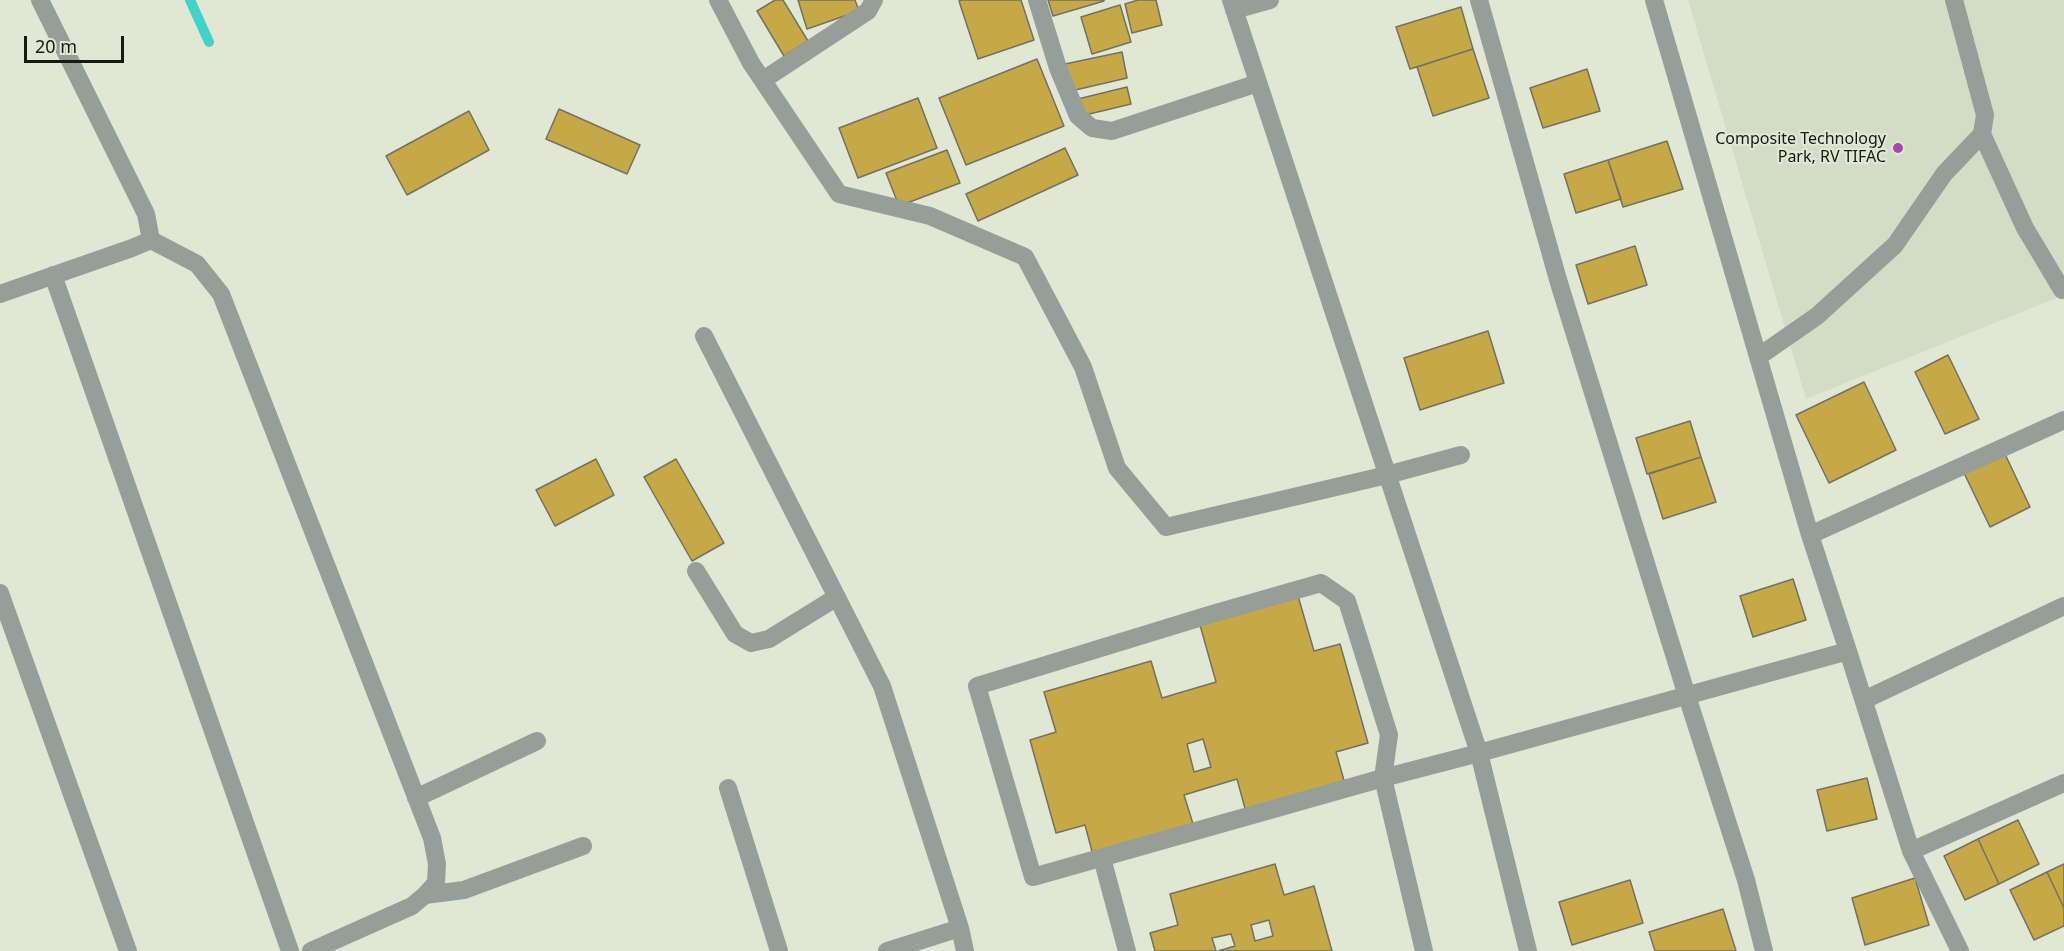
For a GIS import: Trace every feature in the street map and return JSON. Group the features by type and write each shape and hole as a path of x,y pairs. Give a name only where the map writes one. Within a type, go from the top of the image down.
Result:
{"street":[{"path":"40,0 146,214 151,240"},
{"path":"718,0 751,63 839,194 930,216 1025,257 1083,367 1117,468 1166,527 1387,475 1461,455"},
{"path":"763,80 868,10 874,0"},
{"path":"1037,0 1058,68 1078,116 1092,128 1112,130 1258,83"},
{"path":"1270,0 1232,5 1479,753 1528,951"},
{"path":"1479,0 1562,294 1746,880 1764,951"},
{"path":"1654,0 1810,536 1911,851 1960,951"},
{"path":"1758,357 1816,316 1895,245 1944,174 1982,134 1986,115 1954,0"},
{"path":"1982,134 2025,228 2062,290 2064,288"},
{"path":"2,287 53,275 151,240 196,264 221,294 432,838 437,864 436,883 412,906 311,951"},
{"path":"53,275 290,951"},
{"path":"704,336 882,686 960,928 965,951"},
{"path":"1810,536 2064,420"},
{"path":"696,571 735,634 751,643 770,639 837,597"},
{"path":"1424,951 1383,778 1389,735 1347,601 1321,584 976,686 1033,877 1383,778 1848,651"},
{"path":"0,593 128,951"},
{"path":"1864,700 2064,606"},
{"path":"416,798 537,741"},
{"path":"1911,851 2064,783"},
{"path":"728,788 779,951"},
{"path":"425,895 464,890 583,846"},
{"path":"1102,858 1126,951"},
{"path":"887,951 960,928"}],"shaded area":[{"name":"Composite Technology Park, RV TIFAC","path":"1688,0 2064,0 2064,295 1806,399"}],"building":[{"path":"775,0 783,0 808,41 784,56 757,11"},
{"path":"798,0 855,0 859,11 807,29"},
{"path":"1021,0 1034,40 978,59 959,1"},
{"path":"1048,0 1104,0 1104,1 1053,16"},
{"path":"1138,0 1156,0 1162,25 1132,33 1125,4"},
{"path":"1120,5 1131,42 1092,54 1081,17"},
{"path":"1461,7 1473,49 1410,69 1396,27"},
{"path":"1473,49 1489,98 1433,116 1417,67"},
{"path":"1122,52 1127,78 1071,91 1065,64"},
{"path":"1037,59 1064,126 966,165 939,98"},
{"path":"1587,69 1600,111 1543,128 1530,88"},
{"path":"1127,87 1131,104 1081,116 1078,99"},
{"path":"918,98 937,148 858,178 839,128"},
{"path":"559,109 640,145 627,174 546,139"},
{"path":"469,111 489,150 407,195 386,156"},
{"path":"1667,141 1683,189 1623,207 1608,160"},
{"path":"1065,148 1078,175 978,221 966,194"},
{"path":"947,150 960,183 899,206 886,173"},
{"path":"1608,160 1621,199 1576,213 1564,174"},
{"path":"1635,246 1647,285 1588,304 1576,265"},
{"path":"1488,331 1504,383 1420,410 1404,358"},
{"path":"1948,355 1979,419 1945,434 1915,372"},
{"path":"1864,382 1896,450 1829,483 1796,415"},
{"path":"1690,421 1701,457 1647,474 1636,438"},
{"path":"2005,454 2030,507 1990,527 1964,473"},
{"path":"1701,457 1716,502 1663,519 1649,474"},
{"path":"596,459 614,495 555,526 536,490"},
{"path":"676,459 724,543 692,561 644,477"},
{"path":"1793,579 1806,620 1753,637 1740,596"},
{"path":"1298,596 1314,651 1340,644 1368,743 1336,752 1345,784 1246,812 1237,779 1184,795 1194,827 1093,855 1085,825 1056,833 1030,740 1056,732 1044,692 1151,661 1162,698 1216,682 1200,625","holes":["1203,739 1211,767 1194,772 1187,744"]},
{"path":"1867,778 1877,819 1827,831 1817,790"},
{"path":"2018,820 2039,864 1999,884 1978,839"},
{"path":"1978,839 1999,884 1965,900 1944,856"},
{"path":"1275,864 1284,895 1314,886 1332,951 1218,951 1235,946 1231,934 1212,938 1216,951 1155,951 1150,933 1178,925 1170,894","holes":["1269,920 1273,936 1255,941 1251,925"]},
{"path":"2064,864 2064,908 2047,872"},
{"path":"2047,872 2064,908 2064,926 2034,940 2010,890"},
{"path":"1915,878 1929,925 1865,945 1852,898"},
{"path":"1630,880 1643,923 1572,945 1559,902"},
{"path":"1723,909 1736,951 1655,951 1649,932"}],"waterway":[{"path":"190,0 209,42"}],"place":[{"name":"Composite Technology Park, RV TIFAC","path":"1898,148"}]}
